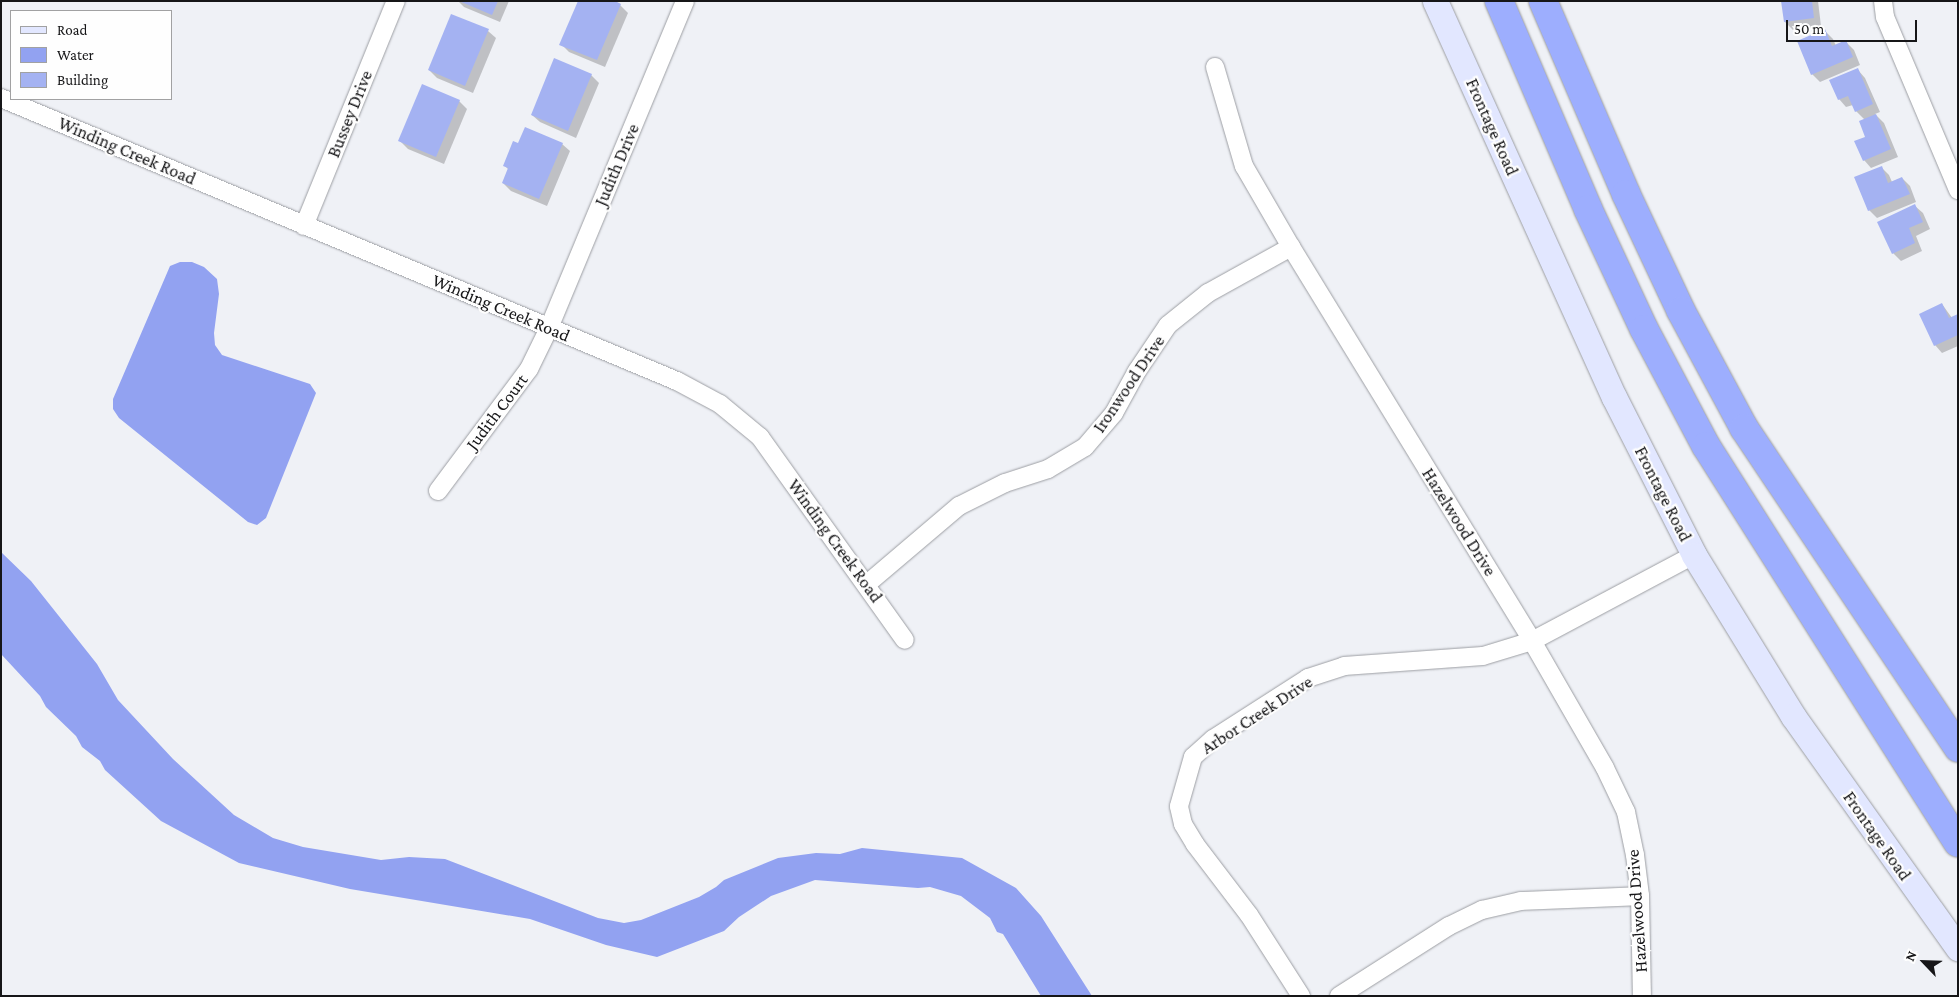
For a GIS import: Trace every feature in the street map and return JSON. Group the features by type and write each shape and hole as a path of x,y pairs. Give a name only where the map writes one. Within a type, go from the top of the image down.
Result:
{"highway":[{"path":"1499,1 1588,210 1644,329 1706,446 1958,843"},
{"path":"1543,1 1626,194 1681,311 1744,428 1958,748"}],"street":[{"name":"Bussey Drive","path":"304,226 396,1"},
{"name":"Judith Drive","path":"549,328 685,1"},
{"name":"Frontage Road","path":"1435,1 1614,397 1694,555 1793,716 1958,948"},
{"path":"1882,1 1885,17 1958,190"},
{"name":"Hazelwood Drive","path":"1215,66 1244,166 1291,247 1532,641 1605,768 1626,812 1635,855 1640,896 1642,996"},
{"name":"Winding Creek Road","path":"1,98 677,381 720,404 760,437 867,584 905,640"},
{"name":"Ironwood Drive","path":"867,584 958,506 1005,483 1048,469 1085,447 1114,413 1137,371 1168,325 1208,293 1291,247"},
{"name":"Judith Court","path":"438,491 529,368 549,328"},
{"name":"Arbor Creek Drive","path":"1301,996 1249,915 1195,844 1183,824 1179,806 1193,757 1213,739 1308,678 1344,666 1483,656 1532,641 1694,555"},
{"path":"1339,996 1449,926 1482,910 1521,901 1640,896"}],"water":[{"path":"180,262 192,262 204,267 217,279 219,294 214,333 215,345 222,355 310,384 316,393 266,518 257,525 248,522 119,418 113,409 113,399 170,266"},
{"path":"1,552 31,581 97,664 118,700 173,759 234,815 273,838 303,847 381,860 409,857 445,859 598,918 624,923 641,920 699,897 724,880 778,858 816,853 840,854 862,848 962,858 1016,888 1041,916 1092,996 1041,996 1003,934 997,932 990,918 961,896 930,887 918,888 815,880 771,896 739,917 724,931 657,957 606,945 530,919 350,889 239,863 161,821 105,770 100,761 82,747 76,736 46,707 40,696 1,654"}],"building":[{"path":"459,1 498,1 492,15"},
{"path":"578,1 615,1 621,4 597,60 559,45"},
{"path":"1781,1 1812,1 1814,18 1784,22"},
{"path":"451,14 489,29 465,86 428,70"},
{"path":"1825,29 1832,46 1846,40 1853,57 1811,75 1797,41"},
{"path":"554,58 592,74 568,131 531,115"},
{"path":"1858,68 1873,104 1855,112 1848,96 1838,100 1829,80"},
{"path":"422,84 460,100 436,157 398,141"},
{"path":"1876,114 1891,149 1863,161 1854,141 1865,137 1859,121"},
{"path":"525,127 563,143 539,199 502,183 508,168 503,166 513,141 518,143"},
{"path":"1882,166 1888,183 1902,177 1910,194 1868,211 1854,177"},
{"path":"1915,204 1923,222 1909,228 1915,243 1892,254 1877,222"},
{"path":"1942,303 1949,318 1958,314 1958,335 1934,346 1919,314"}]}
